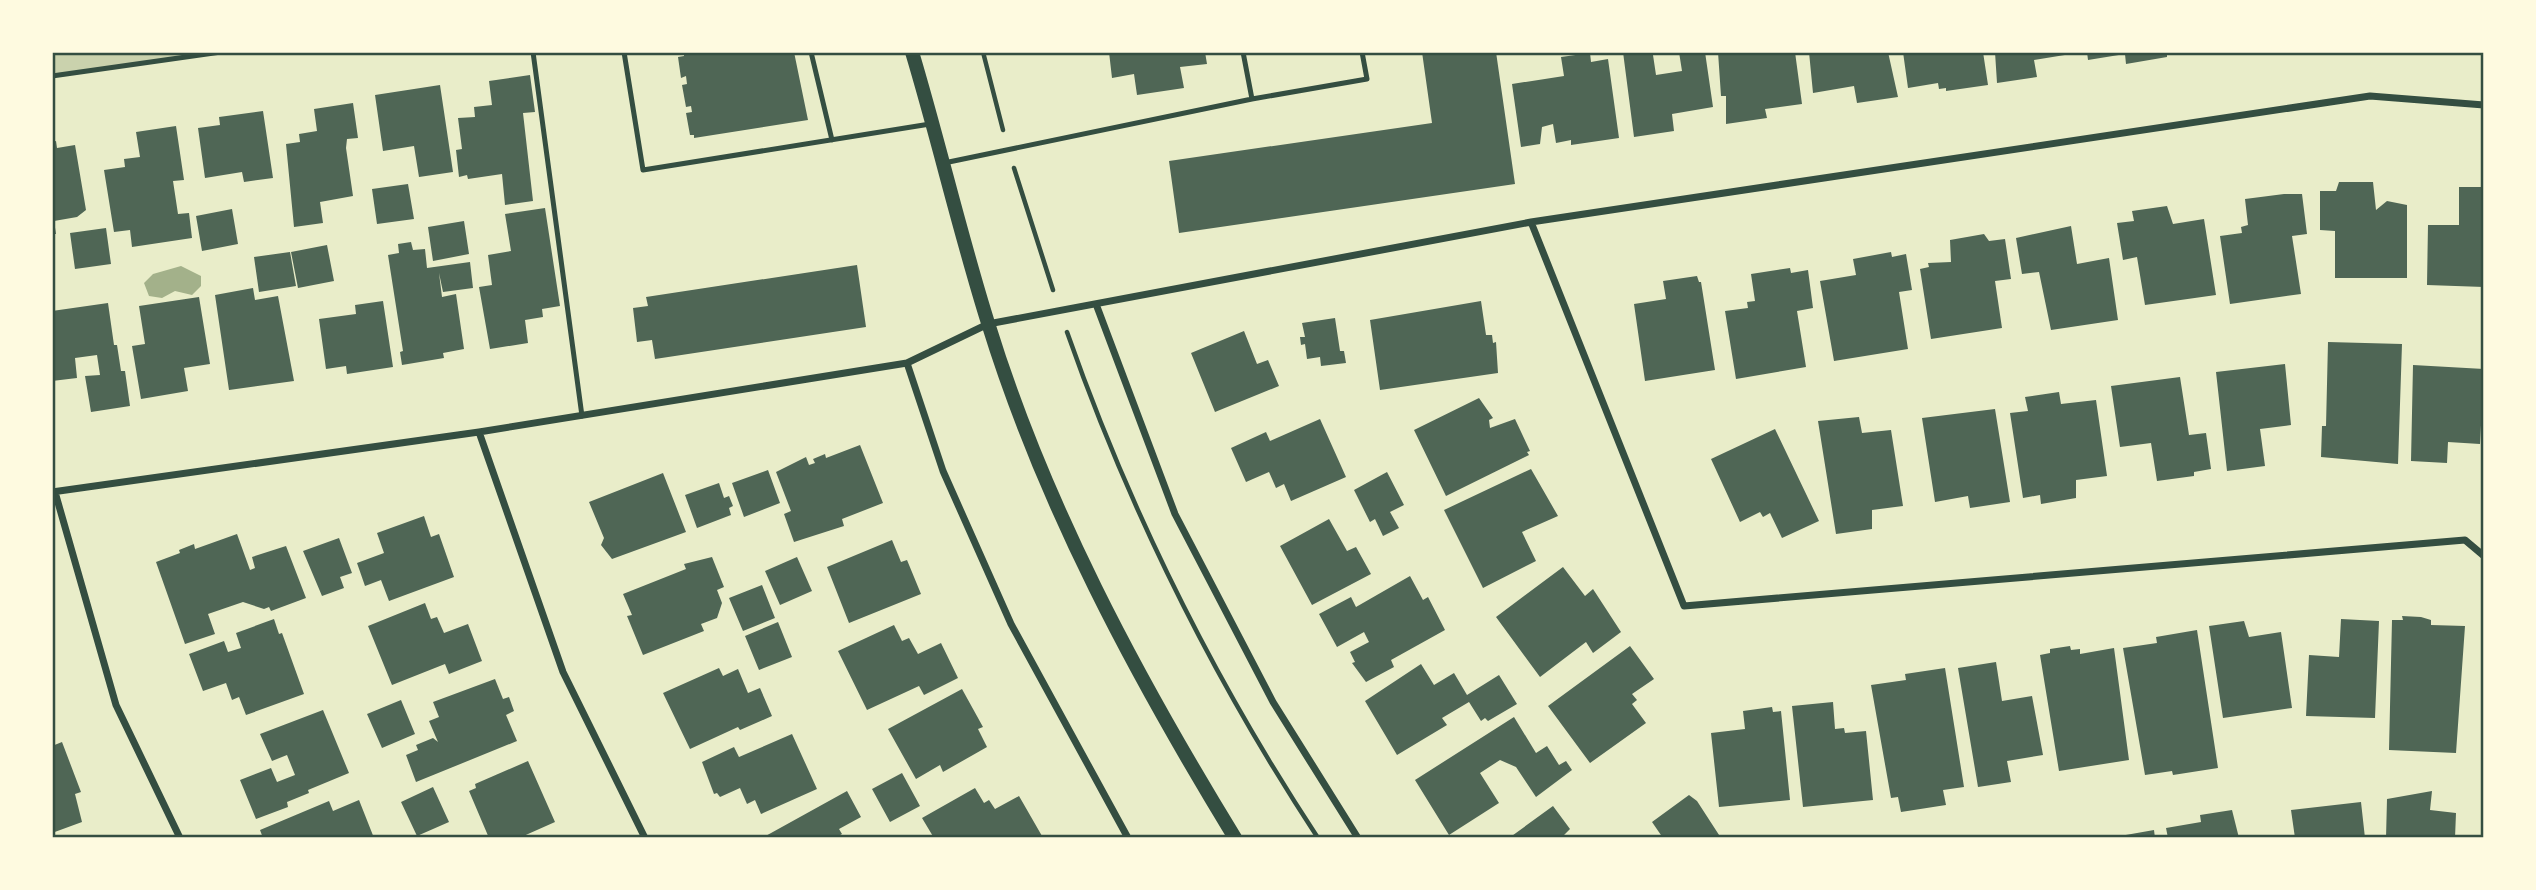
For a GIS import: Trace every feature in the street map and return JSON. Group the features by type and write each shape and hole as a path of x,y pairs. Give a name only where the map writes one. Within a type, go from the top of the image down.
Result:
{"main road":[{"path":"912,52 988,324 1031,441 1083,562 1169,729 1236,838"}],"street":[{"path":"180,838 116,705 54,492 479,432 907,363 988,324 1531,222 2370,96 2483,105"},
{"path":"1531,222 1684,606 2465,540 2483,556"},
{"path":"1096,304 1175,514 1273,702 1358,838"},
{"path":"907,363 943,471 1011,625 1128,838"},
{"path":"479,432 564,672 645,838"}],"lane":[{"path":"52,76 221,52"},
{"path":"533,52 582,416"},
{"path":"624,52 643,170 933,123"},
{"path":"811,52 832,140"},
{"path":"1243,52 1252,99"},
{"path":"944,163 1252,99 1367,79 1362,52"}],"path":[{"path":"1080,369 1173,586 1244,717 1318,838"}],"shaded area":[{"path":"53,52 221,53 53,76"},
{"path":"181,266 201,276 201,286 192,295 175,291 162,298 149,296 144,283 153,274"}],"building":[{"path":"684,52 794,52 808,120 694,138 694,135 690,135 686,113 692,112 691,106 686,107 682,85 687,84 686,76 681,78 678,57 684,56"},
{"path":"1109,52 1205,52 1207,64 1180,67 1184,88 1137,95 1134,74 1112,78"},
{"path":"1422,52 1496,52 1515,184 1179,233 1169,161 1432,123"},
{"path":"1623,52 1658,52 1653,55 1656,75 1682,71 1679,52 1705,52 1713,107 1672,114 1674,131 1634,137"},
{"path":"1718,52 1795,52 1802,104 1765,109 1767,118 1726,124 1726,96 1721,96"},
{"path":"1809,52 1888,52 1898,97 1857,103 1854,86 1813,93"},
{"path":"1903,52 1983,52 1988,85 1946,91 1946,88 1939,89 1938,83 1908,88"},
{"path":"1995,52 2071,54 2034,60 2037,77 1997,83"},
{"path":"2087,52 2167,52 2167,57 2126,64 2125,54 2088,60"},
{"path":"1590,53 1591,62 1608,59 1619,138 1571,145 1571,140 1556,143 1553,124 1542,127 1540,144 1521,147 1512,84 1564,76 1561,57"},
{"path":"530,75 535,112 523,113 533,201 505,205 502,174 468,179 467,175 459,177 456,150 462,149 458,118 475,117 474,107 492,105 489,81"},
{"path":"440,85 453,172 419,177 414,146 383,151 375,95"},
{"path":"353,103 358,138 347,139 346,148 353,196 320,202 323,223 294,227 286,144 300,142 299,134 317,131 314,109"},
{"path":"263,111 273,178 244,182 242,172 205,178 198,128 220,125 219,117"},
{"path":"176,126 184,180 173,181 178,214 189,213 192,238 132,247 130,230 114,232 104,170 125,167 124,159 140,157 136,132"},
{"path":"56,141 57,148 75,145 86,210 77,217 54,221 56,234 52,234 52,142"},
{"path":"2339,182 2373,182 2376,210 2387,201 2407,205 2407,278 2335,278 2335,231 2320,230 2320,191 2336,191"},
{"path":"408,184 414,219 377,224 372,189"},
{"path":"2459,187 2484,187 2484,287 2427,285 2428,225 2459,225"},
{"path":"2302,194 2307,234 2292,236 2301,294 2230,304 2220,236 2242,233 2241,227 2248,225 2245,199"},
{"path":"2167,206 2173,224 2204,219 2216,295 2145,305 2137,257 2123,260 2117,223 2134,221 2132,211"},
{"path":"545,208 560,306 542,309 543,317 525,320 528,343 490,349 479,287 492,285 488,255 511,251 505,214"},
{"path":"232,209 238,244 202,251 196,216"},
{"path":"464,221 469,254 433,261 428,227"},
{"path":"2071,226 2077,264 2109,258 2118,320 2051,330 2039,272 2022,274 2016,238"},
{"path":"106,228 111,264 75,269 70,233"},
{"path":"1984,234 1989,241 2005,239 2011,279 1995,281 2002,328 1931,339 1920,269 1929,267 1928,263 1951,262 1950,240"},
{"path":"411,242 413,250 425,249 427,268 470,262 473,288 443,292 439,273 442,297 456,294 464,349 443,353 444,358 402,365 400,352 403,351 388,255 399,253 398,244"},
{"path":"327,245 334,281 298,288 291,252"},
{"path":"290,252 296,286 259,292 254,257"},
{"path":"1891,252 1892,257 1906,254 1912,290 1899,292 1908,349 1834,361 1820,281 1856,275 1853,259"},
{"path":"857,265 866,327 655,359 652,340 637,342 633,308 648,306 646,297"},
{"path":"1790,268 1791,273 1808,270 1813,308 1797,311 1806,367 1736,379 1725,311 1748,308 1747,302 1755,301 1751,274"},
{"path":"1697,276 1701,282 1715,370 1645,381 1634,304 1666,299 1663,281"},
{"path":"253,288 255,300 278,296 294,381 229,390 215,295"},
{"path":"199,297 210,364 184,368 188,391 141,399 132,346 145,344 139,306"},
{"path":"383,301 393,367 347,374 346,366 326,369 319,319 356,314 355,305"},
{"path":"1481,301 1486,335 1492,335 1493,343 1496,342 1498,373 1380,390 1370,320"},
{"path":"108,303 114,345 117,345 121,371 125,371 130,406 91,412 85,376 100,375 97,355 75,358 77,378 52,381 52,311"},
{"path":"1335,318 1340,351 1344,351 1346,363 1321,366 1320,357 1307,359 1305,344 1301,345 1300,337 1305,337 1302,323"},
{"path":"1244,331 1257,364 1268,360 1279,386 1215,412 1191,353"},
{"path":"2328,342 2402,344 2398,464 2321,457 2322,426 2326,426"},
{"path":"2285,364 2291,425 2260,429 2265,466 2227,471 2216,372"},
{"path":"2413,365 2484,369 2480,444 2448,442 2447,463 2411,461"},
{"path":"2180,377 2189,435 2206,433 2211,469 2194,472 2194,476 2157,481 2151,443 2120,447 2111,386"},
{"path":"2059,392 2061,404 2096,400 2107,476 2076,480 2076,498 2041,504 2040,495 2023,498 2010,413 2028,411 2025,397"},
{"path":"1479,398 1493,418 1489,420 1490,428 1515,419 1530,451 1527,452 1529,455 1446,496 1414,430"},
{"path":"1995,409 2010,502 1970,508 1968,496 1935,502 1922,418"},
{"path":"1859,417 1862,433 1891,430 1903,506 1872,510 1872,529 1836,534 1818,421"},
{"path":"1320,419 1346,477 1291,501 1284,484 1276,488 1269,472 1246,482 1231,448 1266,432 1270,441"},
{"path":"1775,429 1819,521 1782,538 1770,513 1763,517 1760,512 1740,522 1711,459"},
{"path":"860,445 883,503 842,519 844,526 794,542 784,514 791,511 776,472 806,457 809,465 815,463 813,459 825,454 826,458"},
{"path":"1531,469 1558,516 1522,532 1536,561 1483,588 1444,510"},
{"path":"768,470 780,503 744,517 732,483"},
{"path":"1387,472 1404,505 1390,512 1399,528 1383,536 1375,519 1370,522 1354,490"},
{"path":"663,473 686,532 612,559 601,545 604,538 589,502"},
{"path":"719,483 724,498 729,496 733,506 729,508 731,515 697,528 685,495"},
{"path":"424,516 431,537 439,534 454,577 389,601 381,580 365,586 357,563 384,553 377,533"},
{"path":"1329,519 1347,551 1356,547 1371,574 1312,605 1280,546"},
{"path":"237,534 250,570 255,568 252,557 286,546 306,598 271,611 269,607 264,609 243,602 208,614 215,634 185,644 156,562 180,553 179,550 194,544 195,549"},
{"path":"339,538 352,573 340,577 344,588 322,596 303,551"},
{"path":"892,540 901,562 907,560 921,594 849,623 827,567"},
{"path":"712,557 724,587 717,590 722,603 717,618 701,624 704,631 643,655 627,616 632,615 623,594 686,569 684,564"},
{"path":"797,557 812,591 780,605 765,571"},
{"path":"1563,567 1585,596 1593,589 1621,632 1593,653 1586,642 1540,677 1496,617"},
{"path":"1410,576 1423,600 1428,597 1445,630 1391,660 1394,667 1366,682 1352,663 1355,662 1350,652 1369,642 1364,632 1337,647 1319,614 1351,597 1356,607"},
{"path":"762,585 775,618 743,631 729,598"},
{"path":"425,603 431,619 437,617 444,633 468,624 482,661 449,674 445,664 392,685 368,626"},
{"path":"2402,616 2431,620 2431,625 2465,626 2456,753 2389,750 2392,620 2403,620"},
{"path":"274,619 279,634 282,633 304,694 246,715 239,697 232,700 226,683 203,691 189,654 224,641 228,652 241,648 236,633"},
{"path":"2341,619 2379,621 2375,718 2306,716 2309,655 2339,657"},
{"path":"2244,621 2249,637 2281,632 2292,708 2223,718 2209,626"},
{"path":"778,622 792,657 759,670 745,636"},
{"path":"894,625 902,641 909,638 918,654 941,643 958,678 924,695 919,686 867,710 838,651"},
{"path":"2197,630 2218,768 2173,775 2172,771 2145,775 2123,648 2157,643 2156,637"},
{"path":"1630,646 1654,679 1632,694 1637,700 1632,704 1646,723 1590,763 1548,706"},
{"path":"2070,646 2071,650 2080,649 2080,654 2114,648 2129,760 2059,771 2040,655 2050,653 2050,649"},
{"path":"1996,662 2002,701 2032,696 2043,755 2007,761 2011,782 1978,787 1958,668"},
{"path":"1421,664 1434,685 1454,673 1467,695 1499,675 1517,704 1488,721 1485,718 1481,721 1469,702 1442,718 1447,725 1397,755 1365,701"},
{"path":"719,668 723,676 738,669 748,693 760,688 772,716 740,730 738,727 690,749 663,693"},
{"path":"1945,668 1964,787 1943,790 1946,805 1901,812 1898,797 1891,798 1871,685 1906,680 1905,674"},
{"path":"495,679 503,699 509,697 514,711 506,715 517,741 416,782 406,755 418,750 416,745 433,738 438,742 429,721 439,717 433,702"},
{"path":"962,689 983,727 978,729 987,747 943,772 940,765 916,779 888,729"},
{"path":"401,700 415,734 382,748 367,714"},
{"path":"1833,702 1835,729 1844,728 1845,733 1866,731 1873,800 1803,807 1792,706"},
{"path":"1772,707 1773,712 1781,711 1790,800 1719,807 1711,733 1745,729 1743,711"},
{"path":"323,710 349,773 308,790 309,793 287,802 288,807 256,819 240,780 271,768 277,782 295,775 287,755 272,761 260,734"},
{"path":"1514,717 1536,753 1547,746 1559,765 1566,761 1572,770 1536,797 1516,767 1500,760 1480,773 1499,803 1449,835 1415,780"},
{"path":"792,734 817,789 761,814 755,800 747,804 740,788 720,797 717,793 714,794 702,762 734,747 739,757"},
{"path":"62,742 81,792 75,794 82,822 52,833 52,746"},
{"path":"528,761 555,822 519,838 489,838 469,791 476,788 475,784"},
{"path":"902,773 920,806 890,822 872,789"},
{"path":"433,787 449,822 417,836 401,802"},
{"path":"975,788 984,803 989,800 995,809 1019,796 1042,836 934,838 922,818"},
{"path":"847,791 861,817 839,829 842,834 835,838 762,838"},
{"path":"2432,791 2430,810 2456,813 2455,838 2386,838 2387,799"},
{"path":"1689,795 1697,801 1721,838 1663,838 1652,822"},
{"path":"359,800 374,838 263,838 260,830 329,801 333,811"},
{"path":"2361,802 2365,838 2295,838 2291,810"},
{"path":"1553,806 1570,829 1561,838 1509,838"},
{"path":"2232,810 2239,838 2168,838 2166,828 2201,822 2200,815"},
{"path":"2154,830 2155,838 2120,838 2120,836"}]}
